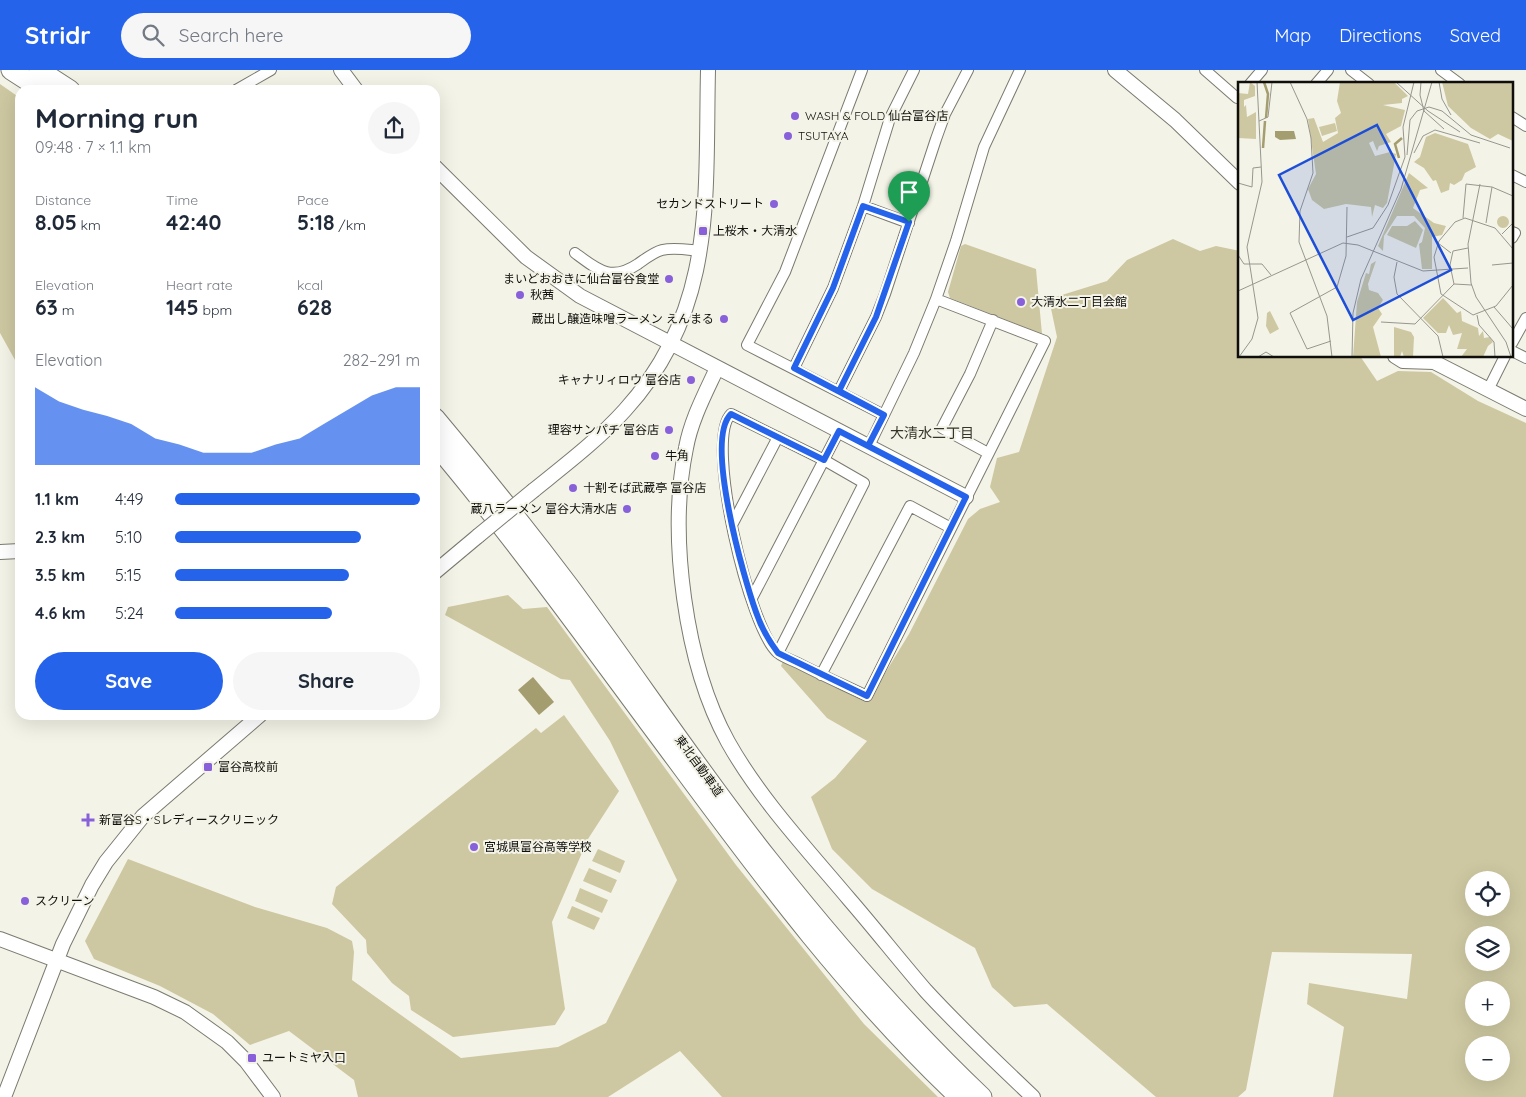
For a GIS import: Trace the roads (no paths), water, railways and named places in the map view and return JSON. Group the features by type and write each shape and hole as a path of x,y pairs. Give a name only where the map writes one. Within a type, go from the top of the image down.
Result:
{"highway":[{"path":"11,70 34,85"},
{"path":"39,70 62,85"},
{"name":"東北自動車道","path":"440,424 499,494 570,587 768,858 834,940 902,1016 982,1097"},
{"name":"東北自動車道","path":"440,450 485,504 754,866 814,942 892,1030 958,1096"},
{"path":"902,1016 992,1097"}],"street":[{"path":"245,85 271,70"},
{"path":"341,70 352,85"},
{"path":"440,568 583,450 625,410 641,390 670,344 694,286 701,251 705,212 708,70"},
{"path":"862,70 785,272 747,345 884,415"},
{"path":"794,368 833,288 863,206 890,118 914,70"},
{"path":"839,391 876,317 941,124 968,70"},
{"path":"1115,70 1175,120 1238,181"},
{"path":"1205,70 1238,97"},
{"path":"1252,82 1262,70"},
{"path":"1318,82 1328,70"},
{"path":"1351,70 1366,82"},
{"path":"1441,70 1457,82"},
{"path":"868,446 914,353 936,299 984,147 1016,71"},
{"path":"1514,118 1526,126"},
{"path":"440,172 526,257 580,296 966,497"},
{"path":"1514,176 1526,182"},
{"path":"863,206 909,222"},
{"path":"575,253 604,273 617,274 629,270 660,250 701,251"},
{"path":"778,653 864,483 824,460 731,414 727,419 722,466 724,487 732,525 752,598 763,628 778,653 867,696 1045,341 936,299"},
{"path":"1514,339 1526,318"},
{"path":"988,452 942,428 970,374 993,320"},
{"path":"1514,352 1526,358"},
{"path":"1398,358 1403,361 1434,362 1526,409"},
{"path":"1488,390 1504,358"},
{"path":"717,368 692,424 686,446 679,499 688,625 704,685 715,715 729,742 759,789 812,854 927,991 1033,1097"},
{"path":"752,598 839,431"},
{"path":"732,525 778,437"},
{"path":"821,675 910,506 951,528"},
{"path":"0,552 15,551"},
{"path":"5,1095 57,960 92,885 106,862 143,816 254,720"},
{"path":"0,939 154,997 207,1026 246,1061 273,1097"}],"place":[{"name":"WASH & FOLD 仙台富谷店","path":"795,116"},
{"name":"TSUTAYA","path":"788,136"},
{"name":"セカンドストリート","path":"774,204"},
{"name":"上桜木・大清水","path":"703,231"},
{"name":"まいどおおきに仙台富谷食堂","path":"669,279"},
{"name":"秋茜","path":"520,295"},
{"name":"大清水二丁目会館","path":"1021,302"},
{"name":"蔵出し醸造味噌ラーメン えんまる","path":"724,319"},
{"name":"キャナリィロウ 富谷店","path":"691,380"},
{"name":"理容サンパチ 富谷店","path":"669,430"},
{"name":"牛角","path":"655,456"},
{"name":"十割そば武蔵亭 富谷店","path":"573,488"},
{"name":"蔵八ラーメン 富谷大清水店","path":"627,509"},
{"name":"富谷高校前","path":"208,767"},
{"name":"新富谷S・Sレディースクリニック","path":"88,820"},
{"name":"宮城県富谷高等学校","path":"474,847"},
{"name":"スクリーン","path":"25,901"},
{"name":"ユートミヤ入口","path":"252,1058"}],"district":[{"name":"大清水二丁目","path":"932,433"}]}
